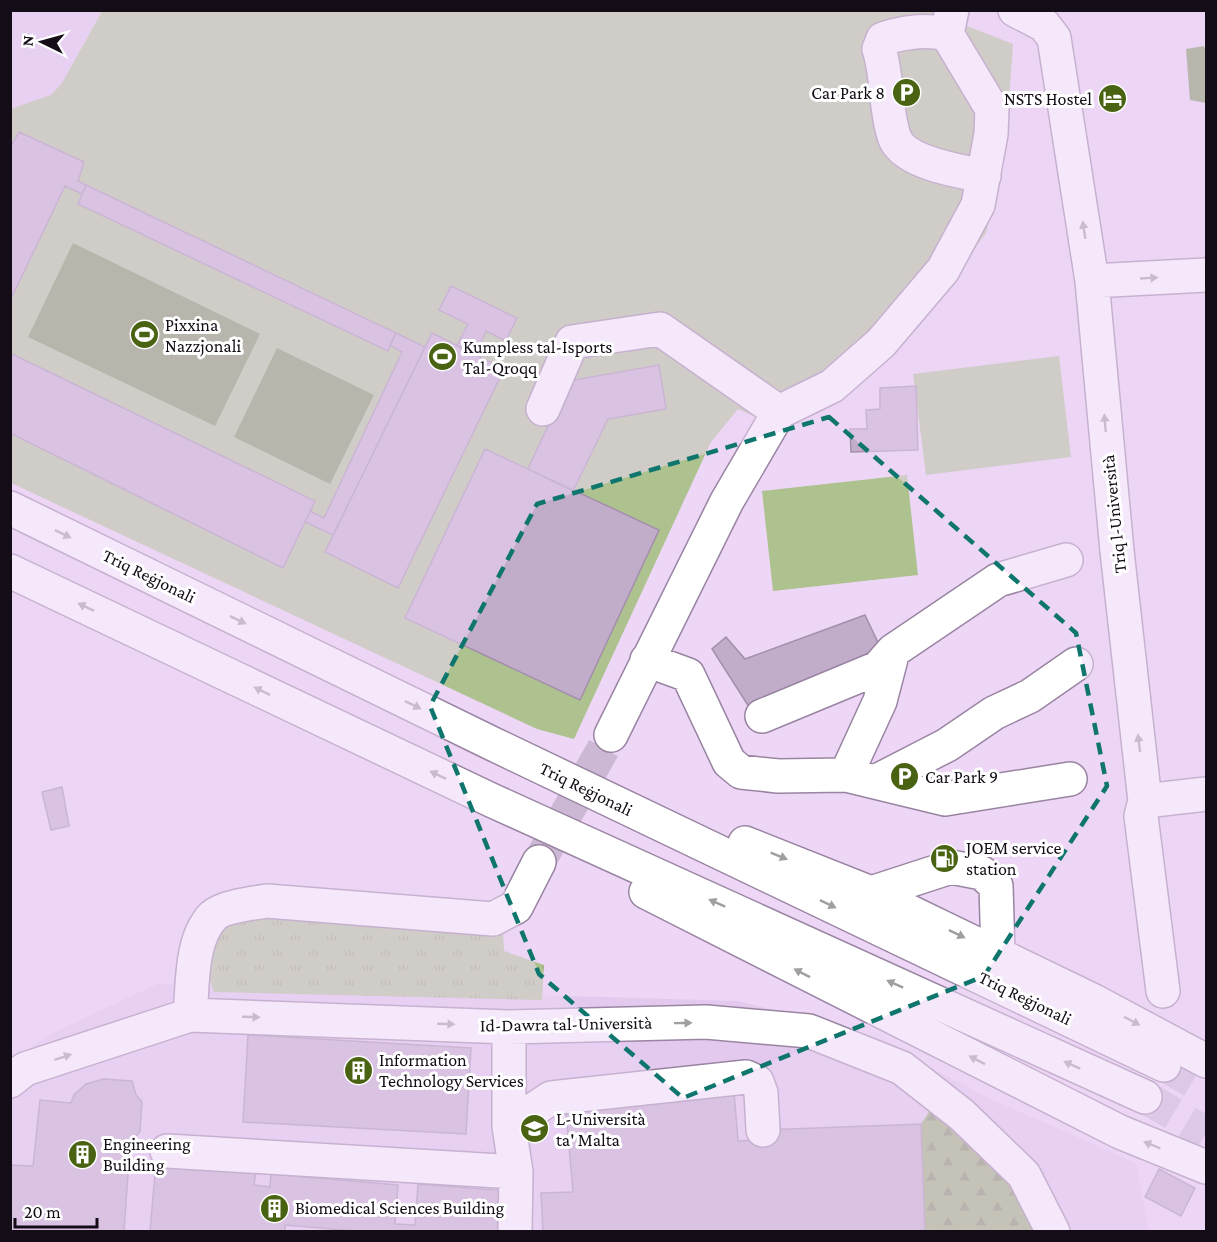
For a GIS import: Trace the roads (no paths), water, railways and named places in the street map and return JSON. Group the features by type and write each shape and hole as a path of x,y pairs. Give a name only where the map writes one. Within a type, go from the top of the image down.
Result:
{"main road":[{"name":"Triq l-Università","path":"1015,10 1044,25 1054,38 1092,281 1117,551 1145,801 1141,816 1163,991"},
{"path":"610,735 727,501 779,412 832,386 881,343 930,288 959,243 978,205 984,176 991,134 992,109 950,22 930,30 897,34 883,39 879,49 894,138 905,153 958,171 984,176"},
{"path":"1092,281 1206,274"},
{"path":"543,409 572,342 660,329 779,412"},
{"name":"Triq Reġjonali","path":"10,508 490,743 1164,1065"},
{"path":"762,716 878,668 893,651 998,580 1066,560"},
{"path":"10,571 491,800 1145,1097"},
{"path":"862,778 893,651"},
{"path":"646,660 688,675 729,762 741,772 778,776 862,778 945,799 1070,779"},
{"path":"862,778 947,745 994,713 1030,696 1076,664"},
{"path":"490,743 555,757 726,835 871,893 998,953 1206,1061"},
{"path":"1145,801 1206,794"},
{"path":"491,800 674,908 1120,1132 1206,1167"},
{"path":"190,1015 198,943 213,915 237,906 267,901 493,919 516,907 539,862"},
{"path":"871,893 951,867 982,873 996,886 998,953"},
{"name":"Id-Dawra tal-Università","path":"10,1081 25,1069 190,1015 508,1027 706,1022 809,1031 902,1068 962,1115 1024,1175 1053,1232"},
{"path":"508,1027 509,1126 516,1172 515,1232"},
{"path":"509,1126 551,1098 746,1077 757,1082 761,1093 763,1130"},
{"path":"167,1151 516,1172"}],"tunnel":[{"path":"539,862 611,735"},
{"path":"1164,1065 1206,1089"},
{"path":"1145,1097 1206,1133"}],"place":[{"name":"Car Park 8","path":"906,93"},
{"name":"NSTS Hostel","path":"1113,99"},
{"name":"Pixxina Nazzjonali","path":"144,335"},
{"name":"Kumpless tal-Isports Tal-Qroqq","path":"442,357"},
{"name":"Car Park 9","path":"904,777"},
{"name":"JOEM service station","path":"945,858"},
{"name":"Information Technology Services","path":"358,1070"},
{"name":"L-Università ta' Malta","path":"535,1129"},
{"name":"Engineering Building","path":"82,1154"},
{"name":"Biomedical Sciences Building","path":"274,1208"}]}
